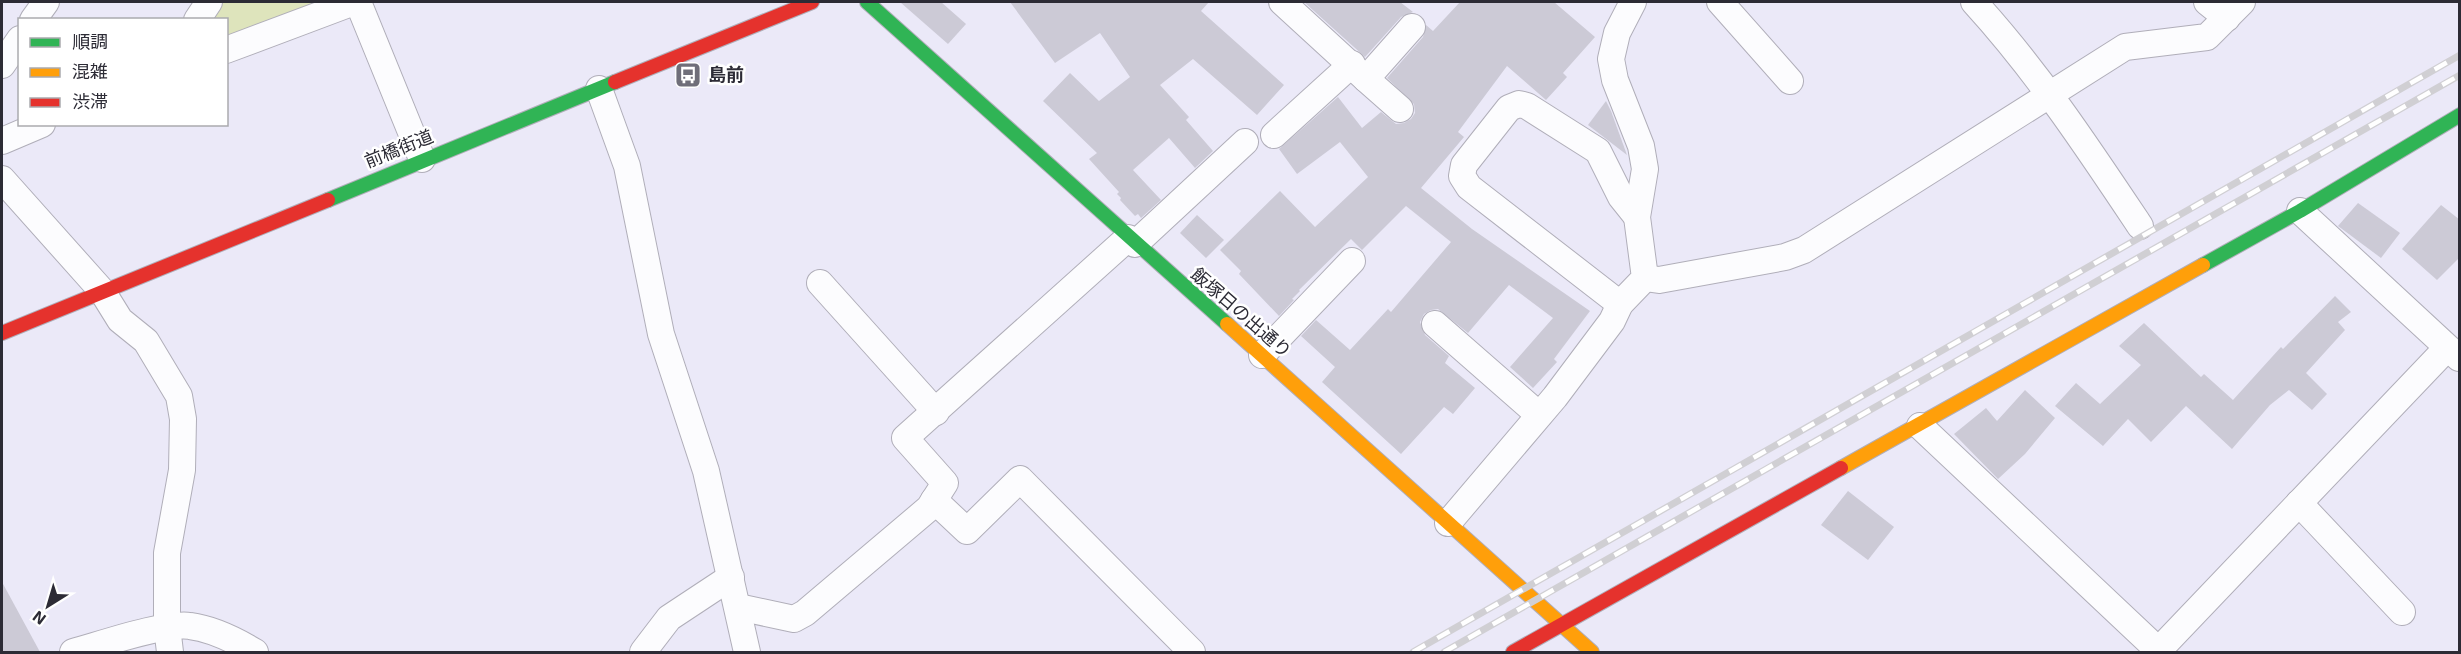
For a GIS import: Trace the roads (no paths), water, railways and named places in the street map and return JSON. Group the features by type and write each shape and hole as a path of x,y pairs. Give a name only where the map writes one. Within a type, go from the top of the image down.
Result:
{"street":[{"path":"34,18 46,2"},
{"path":"198,18 209,2"},
{"path":"228,49 356,2 422,159"},
{"name":"前橋街道","path":"2,333 422,159 812,2"},
{"name":"飯塚日の出通り","path":"867,2 1592,652"},
{"path":"1281,2 1400,109"},
{"path":"1633,2 1617,33 1611,59 1615,80 1641,146 1645,169 1637,217 1645,278"},
{"path":"1720,2 1790,81"},
{"path":"1974,2 2013,45 2051,94 2140,226"},
{"path":"2207,2 2235,10"},
{"path":"1645,278 1659,280 1785,257 1804,250 2125,47 2207,37 2235,10"},
{"path":"1274,135 1359,72 1412,27"},
{"path":"2,65 18,42"},
{"path":"599,89 627,166 661,334 706,471 747,652"},
{"path":"1620,304 1469,187 1462,176 1464,165 1509,108 1519,104 1527,106 1598,152 1621,196 1637,217"},
{"path":"1513,652 1920,426 2300,211 2460,115"},
{"path":"2,141 37,126"},
{"path":"738,607 794,619 805,613 929,508 945,483 905,438 1245,142"},
{"path":"2,179 102,291 120,320 146,341 179,396 183,419 182,470 167,553 167,627 170,652"},
{"path":"1920,426 2158,652 2299,503 2453,353 2300,211"},
{"path":"1262,355 1352,261"},
{"path":"1448,523 1584,360 1612,321 1620,304 1645,278"},
{"path":"820,284 936,412"},
{"path":"1434,324 1539,415"},
{"path":"934,500 967,531 1020,479 1192,652"},
{"path":"2299,503 2402,612"},
{"path":"643,652 669,618 731,577"},
{"path":"73,652 167,627 189,625 233,639 255,652"}],"railway":[{"path":"1413,652 2460,55"},
{"path":"1444,652 2460,75"}],"place":[{"name":"島前","path":"688,75"}]}
